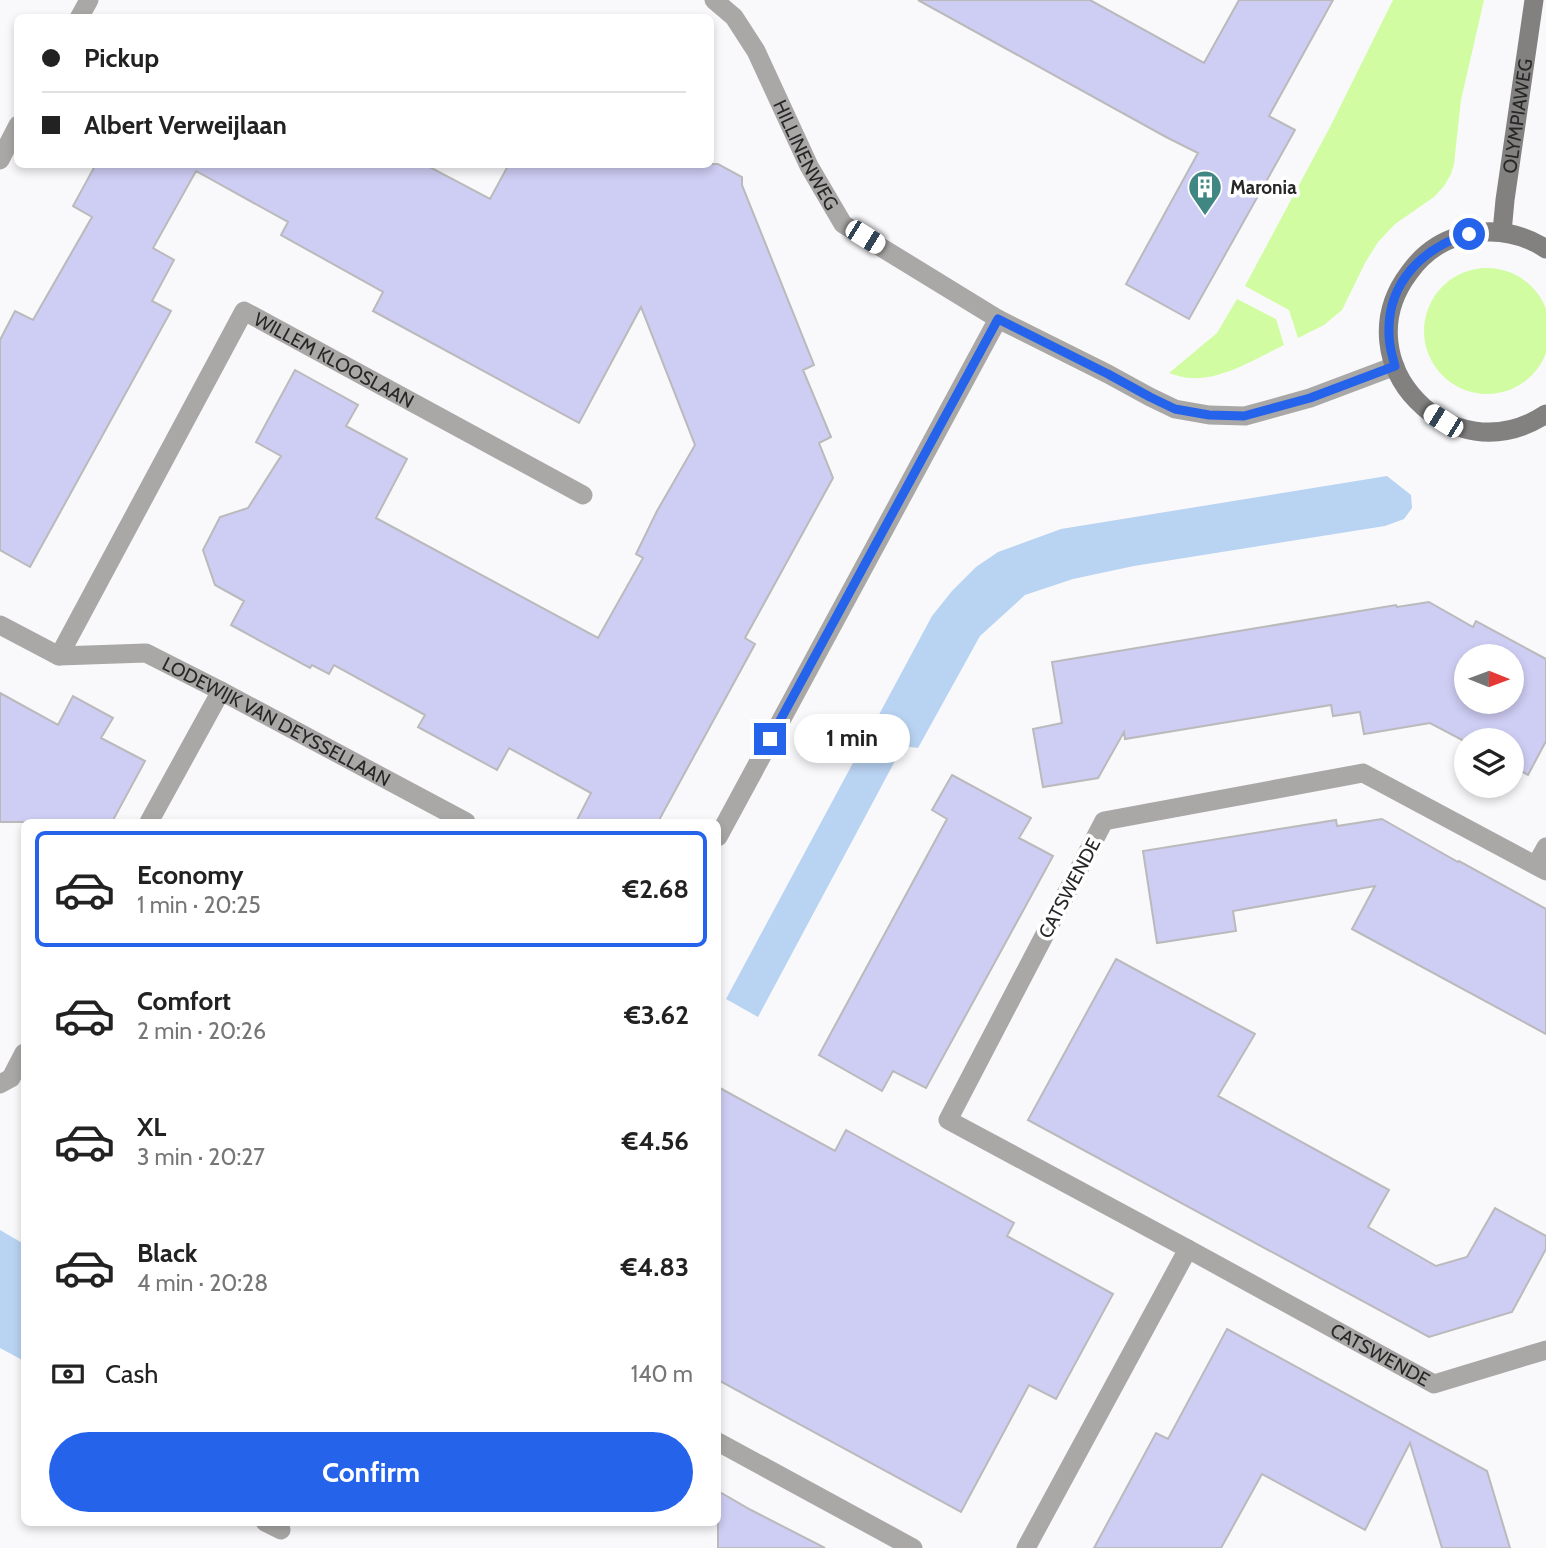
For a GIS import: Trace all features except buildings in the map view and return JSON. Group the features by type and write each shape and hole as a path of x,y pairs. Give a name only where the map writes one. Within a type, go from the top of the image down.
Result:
{"main road":[{"name":"OLYMPIAWEG","path":"1502,232 1534,0"},
{"path":"1546,249 1520,236 1485,231 1452,239 1437,246 1423,256 1401,283 1394,299 1389,332 1395,366 1409,393 1437,418 1471,431 1501,432 1530,424 1546,414"}],"street":[{"name":"HILLINENWEG","path":"714,0 734,17 755,51 808,166 843,224 998,319 1175,409 1209,415 1244,416 1310,398 1395,366"},
{"path":"3,147 14,131"},
{"name":"WILLEM KLOOSLAAN","path":"60,656 244,311 583,495"},
{"path":"721,831 998,319"},
{"name":"LODEWIJK VAN DEYSSELLAAN","path":"0,625 60,656 146,653 460,819"},
{"path":"151,819 222,691"},
{"name":"CATSWENDE","path":"1546,847 1541,868 1363,773 1104,821 948,1120 1434,1384 1546,1350"},
{"path":"0,1084 11,1078 21,1059"},
{"path":"1026,1548 1188,1249"},
{"path":"721,1443 913,1548"}],"green space":[{"path":"1393,0 1484,0 1461,100 1454,164 1444,186 1434,197 1395,224 1378,242 1342,310 1324,325 1298,338 1289,310 1245,286 1330,127"},
{"path":"1487,268 1511,273 1531,287 1545,307 1545,355 1531,375 1511,389 1487,394 1463,389 1443,375 1429,355 1424,331 1429,307 1443,287 1463,273"},
{"path":"1237,299 1276,319 1284,345 1238,368 1215,376 1187,378 1169,373 1217,333"}],"water":[{"path":"1387,476 1411,495 1412,508 1404,519 1385,526 1134,566 1073,579 1025,595 980,636 918,748 903,746 758,1017 726,999 932,616 976,567 998,552 1061,529"},
{"path":"0,1230 21,1242 21,1359 0,1348"}],"place":[{"name":"Maronia","path":"1205,217"}],"route":[{"path":"770,739 998,319 1175,409 1209,415 1244,416 1310,398 1395,366 1389,332 1394,299 1401,283 1423,256 1437,246 1469,234"}]}
